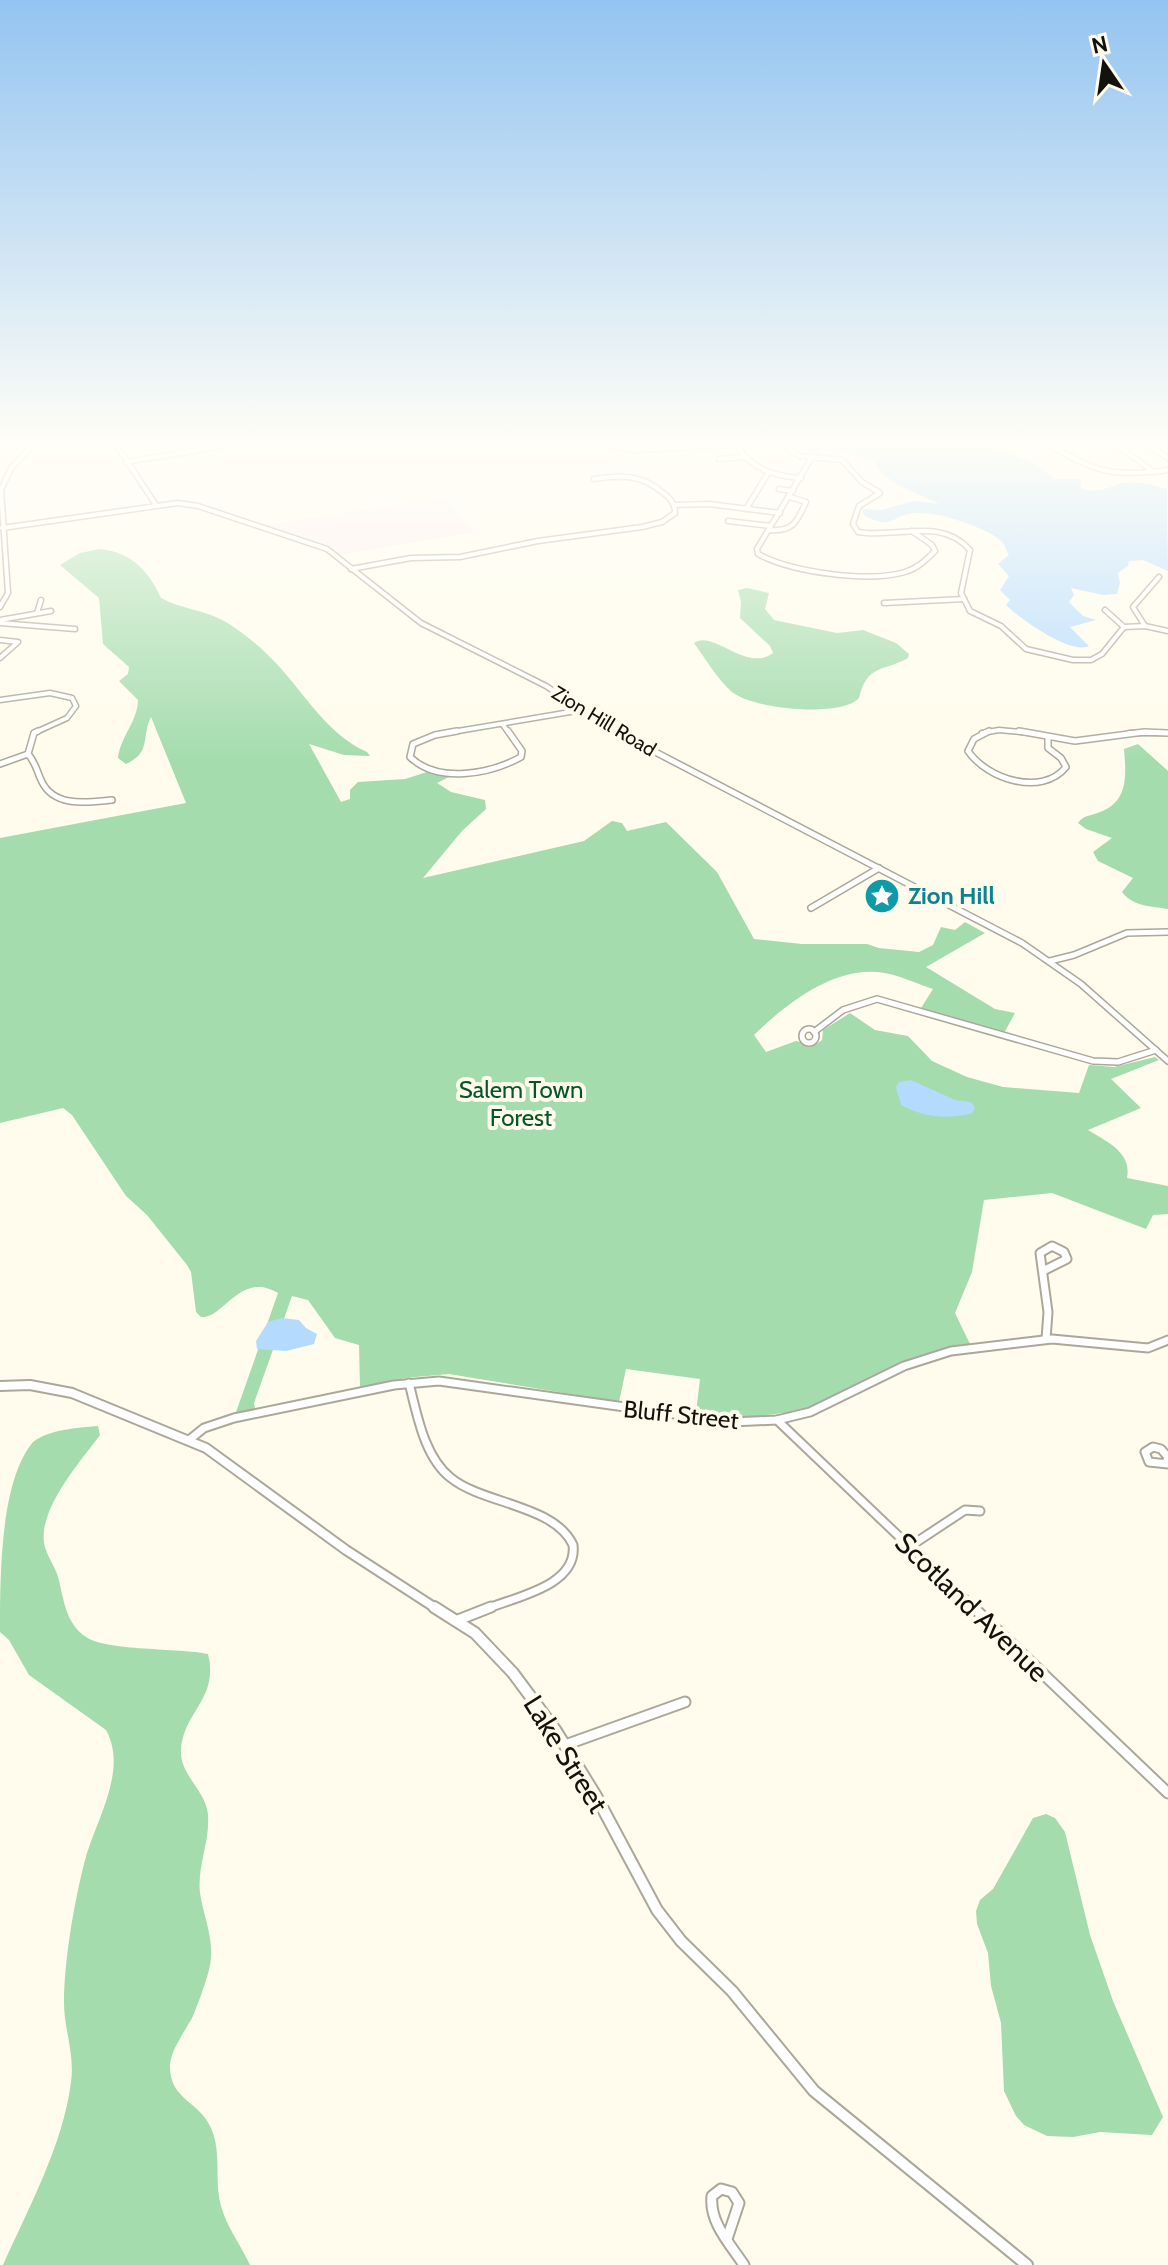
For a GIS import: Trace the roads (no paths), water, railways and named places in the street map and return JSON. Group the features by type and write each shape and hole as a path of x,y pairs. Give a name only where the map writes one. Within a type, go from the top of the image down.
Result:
{"street":[{"path":"0,607 8,593 2,552"},
{"name":"Zion Hill Road","path":"330,552 419,622 546,686 618,733 879,868 1050,961 1089,990 1168,1061"},
{"path":"351,569 398,559 460,557 485,552"},
{"path":"757,552 765,558 851,575 900,574 919,568 934,552"},
{"path":"968,552 961,581 964,599 974,614 1001,626 1019,645 1073,660 1098,658 1124,627"},
{"path":"1145,626 1133,607 1159,577"},
{"path":"884,603 964,599"},
{"path":"37,613 41,600"},
{"path":"1105,610 1124,627 1145,626 1168,631"},
{"path":"0,622 51,611"},
{"path":"0,622 53,630 75,629"},
{"path":"0,640 18,642 0,658"},
{"path":"0,706 2,700 50,693 76,702 71,715 34,733 28,754"},
{"path":"503,725 522,751 520,759 452,774 421,766 410,757 412,746 427,737 582,710"},
{"path":"1048,737 1048,748 1061,758 1066,767 1061,775 1047,780 1021,781 997,776 976,764 968,751 974,739 992,731 1018,730 1075,741 1131,731 1168,733"},
{"path":"0,764 28,754"},
{"path":"28,754 34,758 46,789 53,795 77,802 112,800"},
{"path":"811,908 879,868"},
{"path":"1050,961 1127,933 1168,932"},
{"path":"814,1032 838,1013 858,1003 877,999 1093,1061 1118,1062 1156,1050"},
{"path":"1043,1271 1048,1312 1046,1339"},
{"name":"Bluff Street","path":"189,1440 204,1428 234,1418 409,1383 469,1383 573,1402 732,1422 777,1420 810,1412 917,1361 951,1351 1046,1339 1148,1348 1168,1340"},
{"path":"409,1383 428,1448 452,1479 556,1524 568,1533 575,1545 575,1558 568,1571 556,1581 458,1620"},
{"name":"Lake Street","path":"0,1386 41,1386 72,1393 189,1440 223,1459 346,1550 458,1620 505,1664 565,1745 668,1926 753,2014 792,2067 823,2099 1027,2265"},
{"name":"Scotland Avenue","path":"777,1420 1168,1793"},
{"path":"909,1547 965,1510 980,1511"},
{"path":"565,1745 685,1702"},
{"path":"727,2239 744,2265"}],"water":[{"path":"1007,552 1168,552 1168,571 1143,560 1129,561 1128,566 1118,573 1120,583 1117,594 1103,595 1071,588 1074,595 1069,602 1083,616 1096,620 1070,627 1089,646 1081,647 1059,641 1022,619 1006,605 1010,600 1000,590 1009,576 998,564 1009,555"},
{"path":"911,1080 955,1100 971,1102 975,1108 972,1113 945,1117 909,1109 901,1105 896,1087 899,1082"},
{"path":"282,1318 299,1320 317,1334 314,1344 286,1351 257,1349 256,1341 268,1322"}],"place":[{"name":"Zion Hill","path":"882,896"}],"park label":[{"name":"Salem Town Forest","path":"521,1104"}]}
